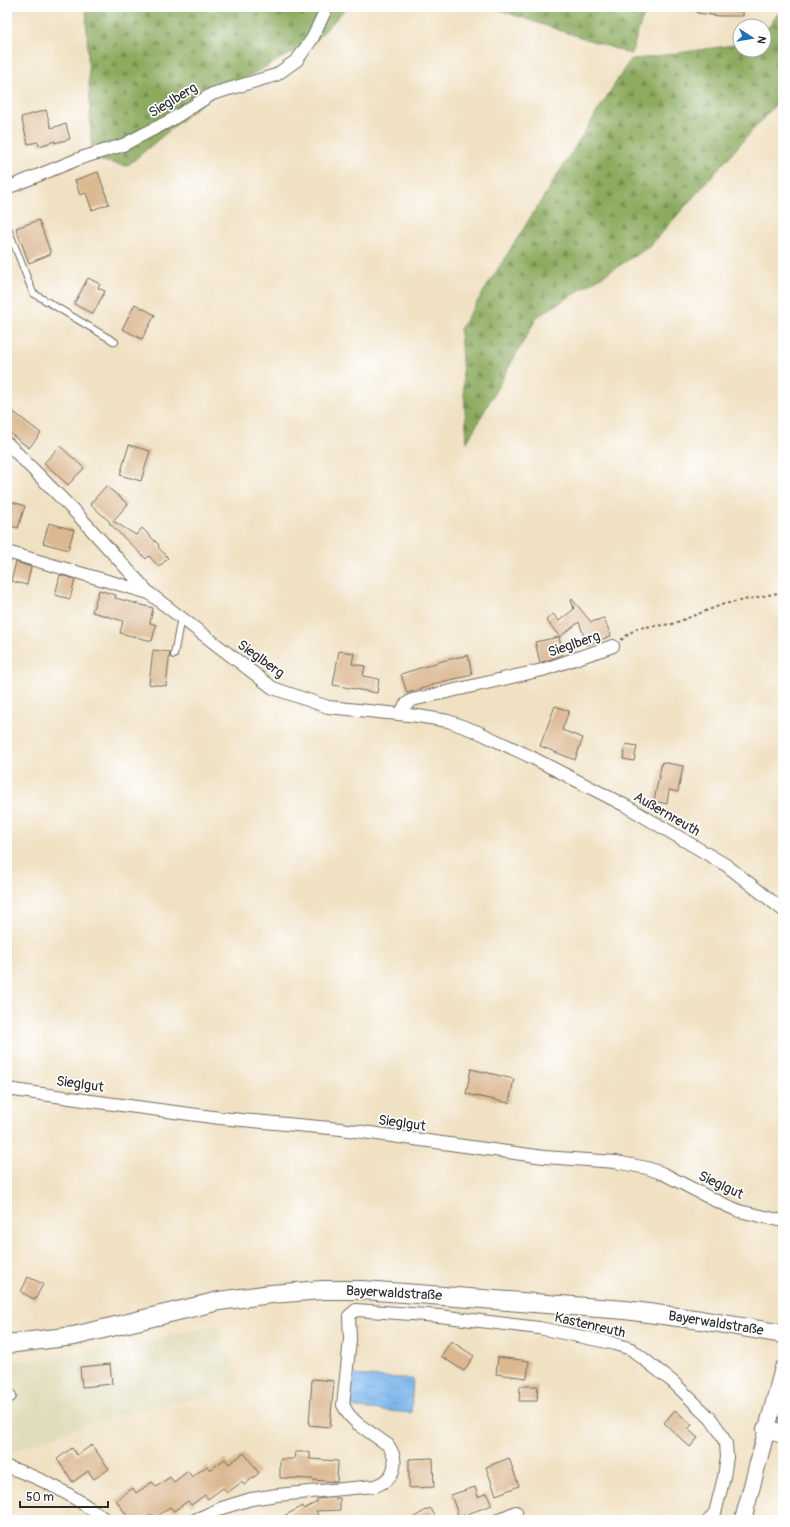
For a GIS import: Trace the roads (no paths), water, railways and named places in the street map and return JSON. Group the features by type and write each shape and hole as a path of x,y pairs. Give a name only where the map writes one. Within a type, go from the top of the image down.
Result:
{"main road":[{"name":"Bayerwaldstraße","path":"7,1344 74,1336 218,1301 271,1294 322,1290 362,1290 625,1310 701,1320 783,1334"},
{"path":"743,1520 775,1431 783,1368"}],"street":[{"name":"Sieglberg","path":"7,188 81,158 123,145 171,120 212,94 276,75 297,60 312,39 327,7"},
{"name":"Sieglberg","path":"7,443 77,514 149,593 273,688 328,707 401,713 405,705 412,700 542,670 613,646"},
{"path":"7,552 149,593"},
{"name":"Außernreuth","path":"401,713 448,721 478,732 529,756 626,806 726,865 783,910"},
{"name":"Sieglgut","path":"7,1089 91,1102 212,1117 341,1129 544,1157 616,1162 647,1168 664,1174 739,1211 783,1221"},
{"name":"Kastenreuth","path":"195,1520 222,1508 251,1499 277,1495 375,1486 383,1483 391,1476 395,1463 388,1445 358,1424 349,1416 343,1405 350,1340 349,1316 356,1310 439,1316 539,1328 612,1343 632,1349 673,1382 711,1419 726,1444 727,1457 724,1477 715,1513 709,1520"},
{"path":"7,1467 57,1487 88,1506 106,1520"},
{"path":"498,1520 516,1512"}],"lane":[{"path":"7,226 33,293 115,342"},
{"path":"174,656 181,617"}],"water":[{"path":"352,1375 413,1379 411,1413 348,1407"}]}
